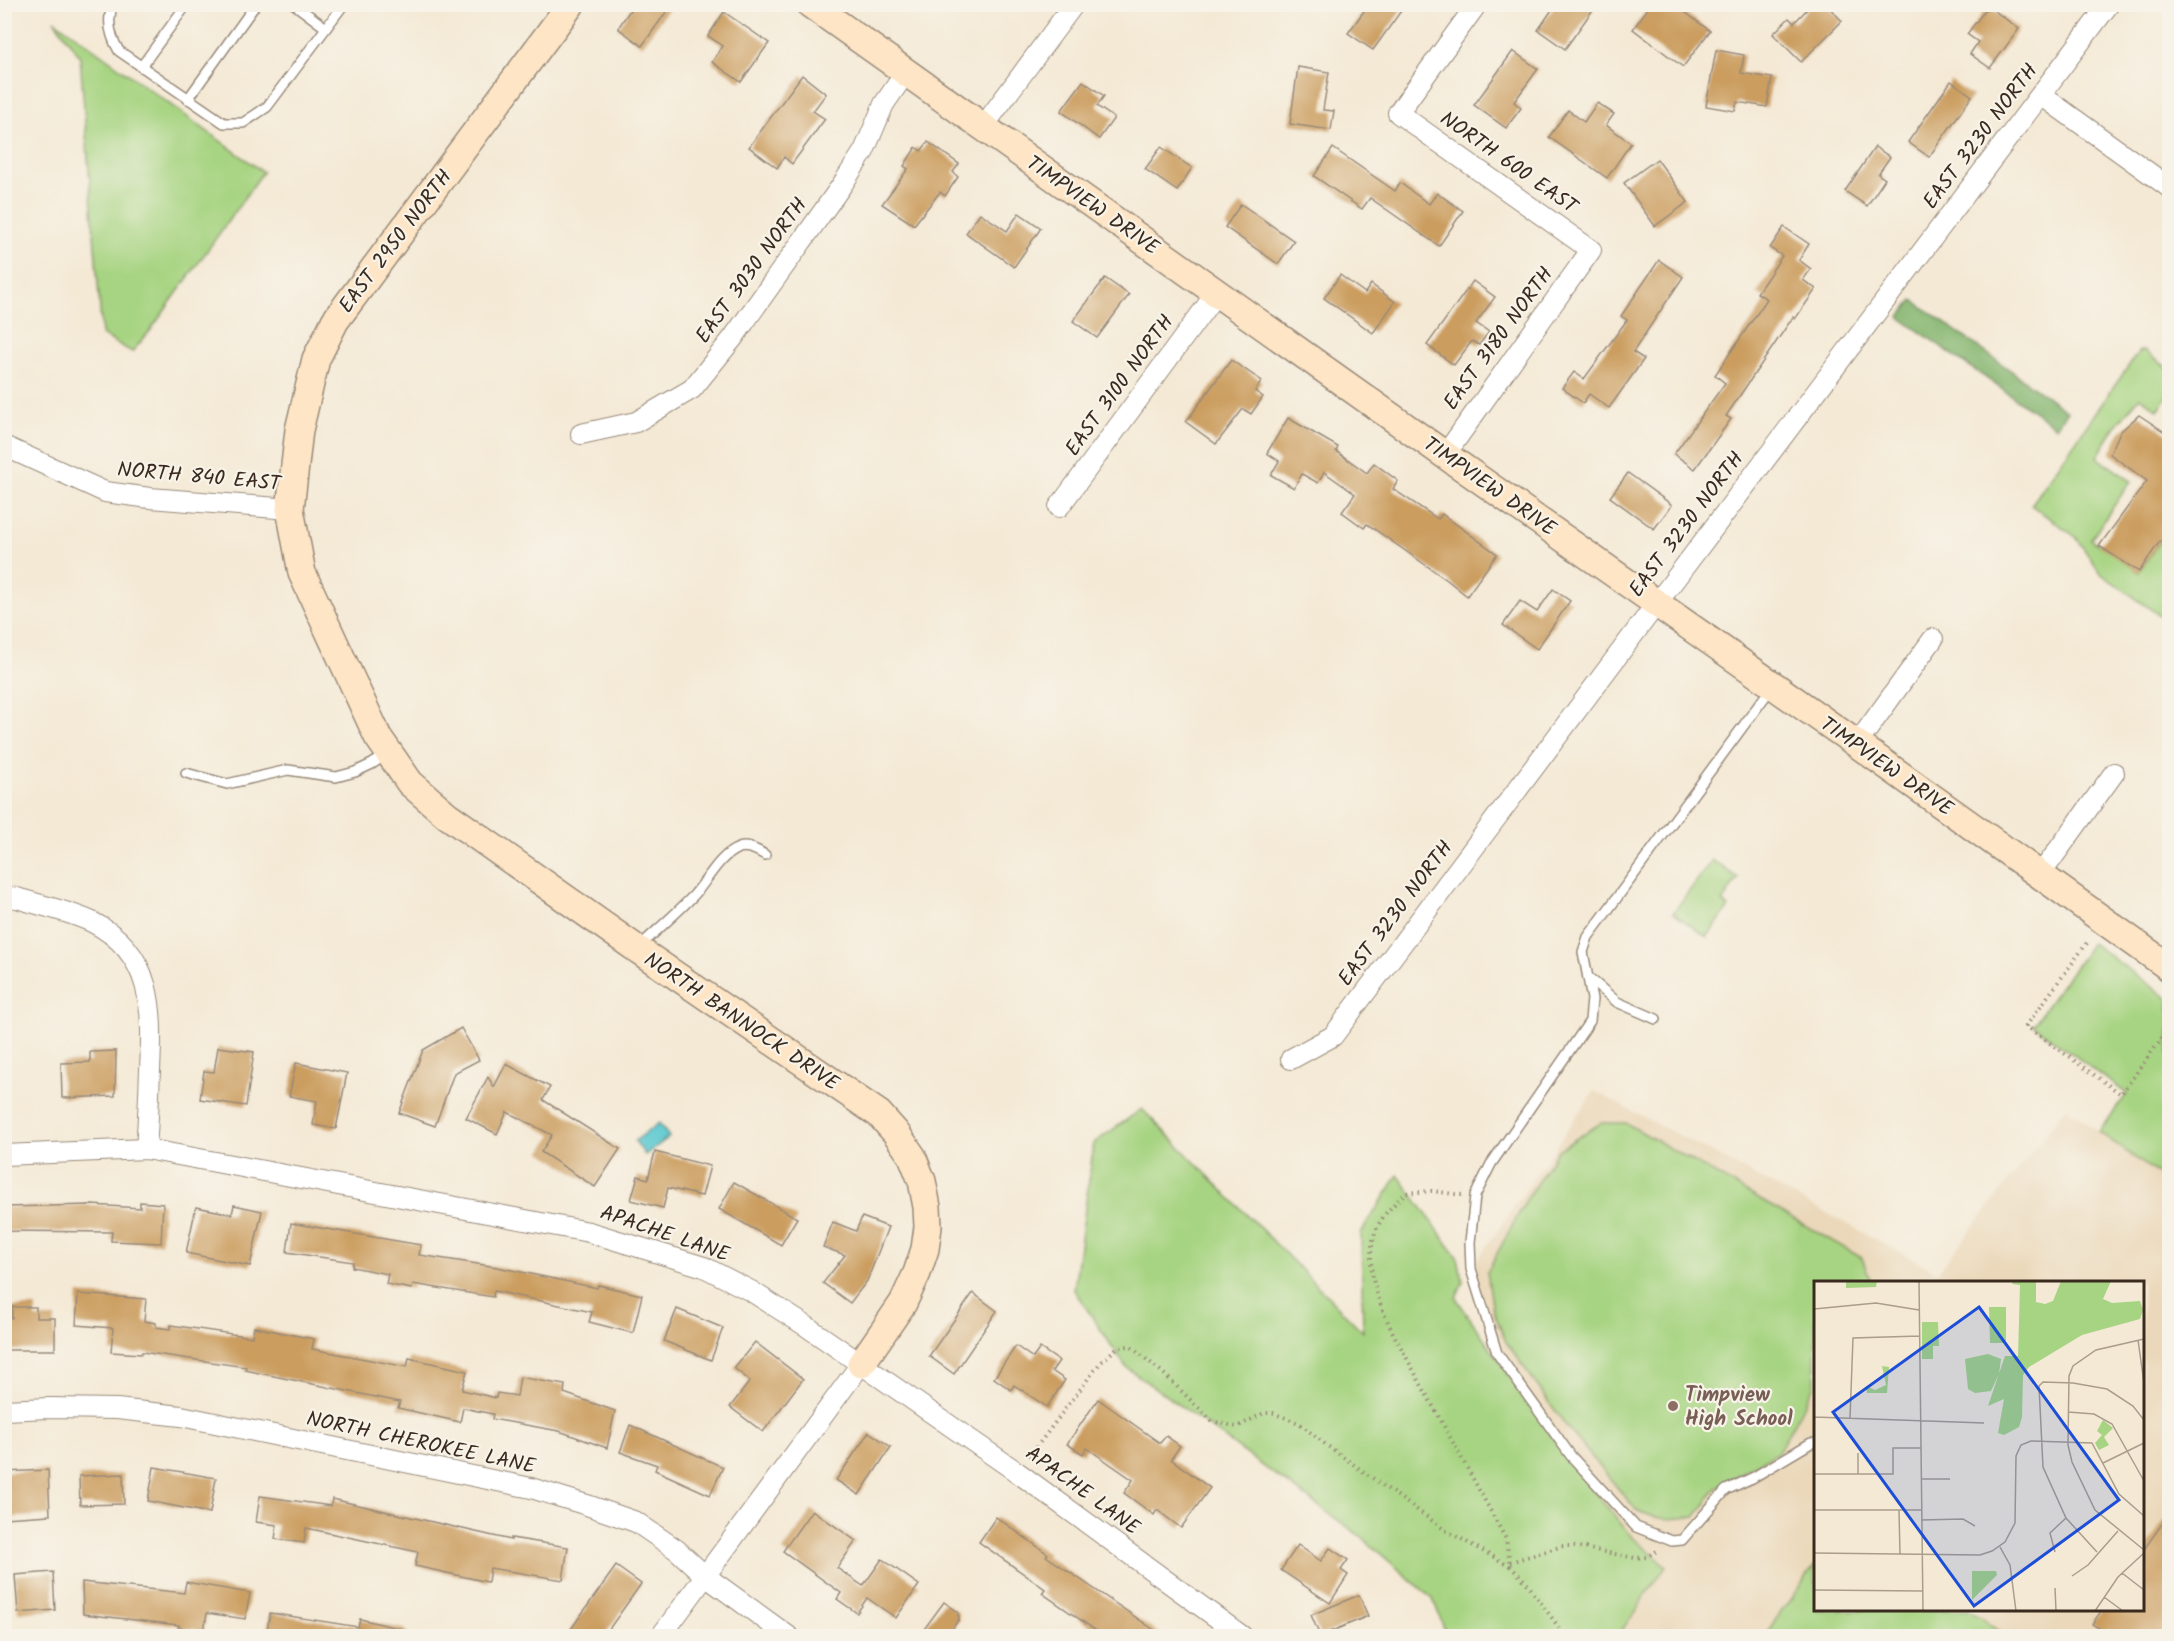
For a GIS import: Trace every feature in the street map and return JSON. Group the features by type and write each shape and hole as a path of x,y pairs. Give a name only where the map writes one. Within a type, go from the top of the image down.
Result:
{"street":[{"name":"EAST 2950 NORTH","path":"290,509 299,430 316,359 335,321 571,4"},
{"name":"TIMPVIEW DRIVE","path":"810,4 1857,744 2169,968"},
{"path":"983,127 1074,4"},
{"name":"NORTH 600 EAST","path":"1478,4 1398,113 1591,250"},
{"name":"EAST 3230 NORTH","path":"1291,1059 1333,1036 2041,95 2102,7"},
{"name":"EAST 3030 NORTH","path":"581,434 636,422 692,389 733,338 842,185 864,151 884,104 906,72"},
{"path":"2041,95 2169,188"},
{"name":"EAST 3180 NORTH","path":"1445,454 1591,250"},
{"name":"EAST 3100 NORTH","path":"1059,507 1217,292"},
{"name":"NORTH 840 EAST","path":"4,446 105,492 150,498 290,509"},
{"name":"NORTH BANNOCK DRIVE","path":"290,509 302,573 378,737 410,783 447,815 637,949 879,1114 912,1156 922,1181 928,1227 925,1249 903,1303 861,1364 661,1636"},
{"path":"1857,744 1933,639"},
{"path":"2040,875 2114,773"},
{"path":"4,896 94,923 126,948 139,967 148,988 153,1022 146,1149"},
{"name":"APACHE LANE","path":"4,1155 146,1149 589,1232 704,1267 751,1291 861,1364 1017,1472 1242,1636"},
{"name":"NORTH CHEROKEE LANE","path":"4,1410 49,1407 117,1409 181,1416 531,1488 636,1522 677,1550 704,1575 788,1636"}],"lane":[{"path":"113,4 108,16 112,40 118,51 224,123 243,123 267,107 344,4"},
{"path":"141,67 187,4"},
{"path":"188,99 256,4"},
{"path":"294,4 326,28"},
{"path":"1773,685 1588,937 1583,952 1592,999 1590,1021 1491,1164 1475,1196 1470,1242 1471,1269 1497,1353 1571,1456 1636,1527 1672,1541 1682,1540 1726,1490 1814,1443"},
{"path":"186,773 228,784 288,770 336,777 355,772 388,753"},
{"path":"637,949 693,896 723,859 733,851 742,847 758,850 765,855"},
{"path":"1588,977 1617,1002 1656,1019"}],"path":[{"path":"2087,943 2026,1026 2121,1094 2169,1027"},
{"path":"1475,1196 1432,1191 1405,1193 1381,1220 1371,1245 1371,1268 1379,1304 1506,1539 1510,1564"},
{"path":"1029,1457 1100,1363 1118,1347 1130,1346 1162,1372 1212,1421 1237,1426 1264,1413 1273,1413 1299,1423 1445,1530 1510,1564 1565,1636"},
{"path":"1510,1564 1563,1546 1574,1546 1635,1558 1646,1557 1672,1541"}],"shaded area":[{"name":"Timpview High School","path":"1594,1091 1938,1272 2066,1108 2169,1182 2169,1636 1618,1636 1666,1566 1631,1536 1566,1457 1494,1354 1471,1269"}],"green space":[{"path":"54,20 263,172 150,331 132,352 102,335 80,57"},
{"path":"1913,300 2067,411 2056,427 1899,317"},
{"path":"2139,351 2145,351 2169,369 2169,395 2158,410 2140,397 2117,424 2097,457 2131,481 2091,539 2139,572 2160,541 2169,547 2169,622 2100,573 2076,537 2031,505"},
{"path":"1712,860 1738,878 1722,902 1729,907 1707,937 1673,913"},
{"path":"2092,943 2169,999 2169,1182 2099,1132 2127,1094 2033,1025"},
{"path":"1142,1109 1363,1332 1361,1233 1398,1175 1458,1258 1463,1282 1456,1298 1566,1457 1631,1536 1666,1566 1618,1636 1447,1636 1433,1599 1360,1536 1126,1367 1074,1290 1094,1143"},
{"path":"1601,1123 1626,1123 1862,1258 1871,1281 1814,1281 1814,1387 1778,1452 1717,1487 1696,1516 1665,1519 1636,1510 1567,1427 1506,1342 1493,1310 1487,1272 1528,1197 1558,1150"},
{"path":"1814,1566 1814,1611 1970,1611 2006,1636 1764,1636"}],"water":[{"path":"659,1123 669,1137 645,1155 635,1141"}],"building":[{"path":"634,4 672,4 642,46 618,28"},
{"path":"1369,4 1392,4 1401,11 1373,50 1348,33"},
{"path":"1556,4 1597,4 1565,49 1538,30"},
{"path":"1651,4 1674,4 1710,31 1683,67 1633,29"},
{"path":"1812,4 1826,4 1842,21 1801,62 1773,34 1789,18 1794,23"},
{"path":"1988,6 2019,29 1990,68 1970,54 1978,42 1967,34"},
{"path":"724,12 769,43 741,82 712,62 723,46 708,36"},
{"path":"1716,50 1744,55 1741,73 1772,78 1767,107 1737,102 1735,111 1706,106"},
{"path":"1513,51 1538,69 1514,102 1521,108 1506,128 1474,105"},
{"path":"1298,67 1329,72 1323,110 1334,111 1331,130 1290,124"},
{"path":"802,75 826,94 813,111 825,119 792,164 784,157 777,168 749,147"},
{"path":"1083,81 1104,96 1097,106 1114,118 1099,139 1061,111"},
{"path":"1951,81 1972,96 1929,157 1908,142"},
{"path":"1597,103 1614,114 1606,125 1631,143 1607,178 1549,137 1568,110 1584,122"},
{"path":"928,142 959,164 953,172 958,177 945,196 940,192 914,225 882,204 908,169 904,166 916,147 921,151"},
{"path":"1161,147 1192,168 1177,191 1145,169"},
{"path":"1875,147 1890,157 1878,174 1885,179 1867,206 1845,191"},
{"path":"1333,148 1395,191 1400,183 1429,204 1437,193 1463,211 1439,246 1370,198 1362,209 1314,176"},
{"path":"1657,159 1688,202 1655,226 1624,183"},
{"path":"1241,204 1294,241 1278,264 1225,227"},
{"path":"980,213 1007,231 1019,213 1041,228 1014,267 966,233"},
{"path":"1784,227 1809,244 1799,260 1811,269 1803,280 1816,289 1795,319 1793,317 1726,416 1731,419 1695,469 1674,454 1725,383 1715,375 1767,299 1757,293 1782,256 1770,248"},
{"path":"1659,260 1683,277 1633,352 1644,359 1609,408 1589,394 1583,403 1562,388 1574,372 1584,379 1627,320 1621,316"},
{"path":"1340,275 1365,293 1371,284 1395,302 1373,333 1324,298"},
{"path":"1105,278 1129,295 1097,338 1073,321"},
{"path":"1473,281 1495,297 1476,323 1489,332 1479,345 1472,341 1454,365 1427,345"},
{"path":"1231,360 1262,381 1255,391 1263,397 1251,414 1243,409 1216,444 1186,422"},
{"path":"2139,415 2169,435 2169,547 2160,541 2139,572 2099,546 2147,481 2110,454 2120,432"},
{"path":"1288,418 1338,447 1336,451 1367,473 1374,463 1398,481 1393,489 1438,519 1442,514 1497,554 1467,596 1367,524 1364,528 1342,512 1355,494 1324,472 1318,483 1302,474 1294,488 1271,475 1279,461 1267,453"},
{"path":"1628,473 1672,505 1654,529 1610,497"},
{"path":"1553,589 1570,601 1537,649 1503,625 1520,601 1537,612"},
{"path":"461,1028 479,1060 454,1073 435,1126 399,1113 423,1050"},
{"path":"218,1047 254,1052 246,1106 200,1099 204,1071 214,1072"},
{"path":"116,1051 115,1096 62,1098 61,1063 90,1062 90,1052"},
{"path":"296,1063 347,1073 336,1129 313,1125 317,1101 289,1096"},
{"path":"506,1064 550,1087 543,1100 620,1149 595,1187 541,1152 552,1135 507,1112 497,1134 466,1118 488,1077 494,1087"},
{"path":"655,1152 710,1166 702,1196 668,1188 663,1208 631,1200 638,1176 648,1179"},
{"path":"734,1182 797,1218 781,1245 719,1209"},
{"path":"140,1202 163,1204 161,1243 111,1241 112,1232 4,1231 4,1207 92,1205 140,1208"},
{"path":"234,1205 262,1211 250,1266 186,1253 196,1207 232,1214"},
{"path":"862,1217 888,1227 867,1281 850,1303 823,1283 845,1255 823,1247 833,1222 856,1231"},
{"path":"291,1223 421,1245 419,1255 497,1267 597,1288 598,1285 642,1295 633,1333 589,1322 592,1312 494,1291 493,1297 413,1284 412,1289 386,1284 388,1274 352,1267 353,1262 287,1252"},
{"path":"973,1293 997,1311 954,1374 929,1356"},
{"path":"78,1294 146,1299 144,1321 156,1323 156,1327 170,1329 171,1325 252,1337 254,1327 314,1339 312,1349 407,1367 409,1358 467,1371 462,1390 496,1398 497,1393 517,1396 520,1377 565,1385 564,1393 615,1411 607,1448 559,1431 492,1419 493,1414 463,1408 460,1422 398,1408 400,1402 245,1370 246,1367 142,1352 141,1354 111,1352 113,1328 76,1325"},
{"path":"12,1307 36,1307 36,1318 55,1318 55,1350 4,1350 4,1318 12,1318"},
{"path":"677,1309 723,1328 711,1360 664,1341"},
{"path":"755,1342 803,1379 763,1432 730,1407 750,1381 734,1368"},
{"path":"1016,1346 1033,1358 1040,1348 1059,1361 1052,1371 1065,1380 1047,1407 1014,1385 1011,1390 994,1378"},
{"path":"1098,1399 1160,1443 1166,1436 1180,1446 1171,1459 1210,1488 1181,1528 1157,1510 1154,1515 1124,1493 1133,1480 1087,1448 1083,1454 1067,1444"},
{"path":"630,1425 723,1467 710,1495 655,1470 657,1465 620,1452"},
{"path":"869,1432 891,1447 859,1495 836,1480"},
{"path":"154,1467 216,1478 210,1513 148,1501"},
{"path":"48,1470 50,1515 4,1518 4,1472"},
{"path":"123,1474 124,1504 80,1505 79,1476"},
{"path":"260,1496 331,1506 332,1499 511,1540 511,1538 568,1547 563,1580 490,1568 488,1582 415,1566 418,1552 306,1528 304,1543 275,1539 277,1525 256,1522"},
{"path":"812,1510 856,1541 837,1568 863,1586 882,1559 919,1585 896,1618 867,1598 857,1613 837,1599 841,1593 783,1551"},
{"path":"2169,1514 2169,1636 2111,1636 2092,1624 2101,1611 2144,1611 2144,1549"},
{"path":"996,1517 1048,1554 1046,1556 1163,1636 1104,1636 1042,1593 1045,1589 979,1542"},
{"path":"1298,1545 1321,1561 1330,1548 1348,1560 1341,1570 1348,1575 1330,1603 1281,1570"},
{"path":"616,1566 641,1584 604,1636 566,1636"},
{"path":"53,1572 55,1610 18,1613 15,1575"},
{"path":"82,1582 184,1593 186,1582 250,1593 245,1619 207,1613 204,1631 178,1627 179,1625 83,1614"},
{"path":"1359,1595 1368,1616 1320,1636 1311,1615"},
{"path":"944,1602 958,1612 959,1619 947,1636 919,1636"},
{"path":"270,1613 358,1627 360,1619 406,1630 405,1636 266,1636"}],"place":[{"name":"Timpview High School","path":"1673,1406"}]}
